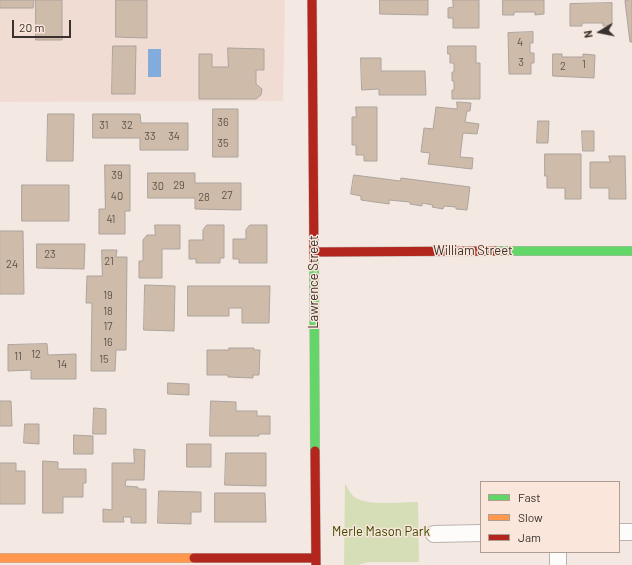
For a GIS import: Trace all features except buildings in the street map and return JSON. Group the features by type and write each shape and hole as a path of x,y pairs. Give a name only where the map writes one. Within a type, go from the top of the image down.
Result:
{"street":[{"name":"Lawrence Street","path":"312,0 316,562"},
{"name":"William Street","path":"314,252 632,251"},
{"path":"620,532 632,532"},
{"path":"434,534 480,534"},
{"path":"558,553 558,565"},
{"path":"0,558 180,562 316,562"}],"shaded area":[{"path":"0,0 285,0 283,101 0,102"}],"green space":[{"name":"Merle Mason Park","path":"345,483 348,490 356,498 369,502 418,502 419,562 368,562 358,565 344,565"}],"water":[{"path":"148,49 161,49 161,77 148,77"}],"traffic: fast":[{"path":"496,251 632,251"},
{"path":"314,259 315,451"}],"traffic: slow":[{"path":"0,558 194,558"}],"traffic: jam":[{"path":"312,0 314,259"},
{"path":"314,252 496,251"},
{"path":"315,451 316,565"},
{"path":"194,558 316,558"}]}
